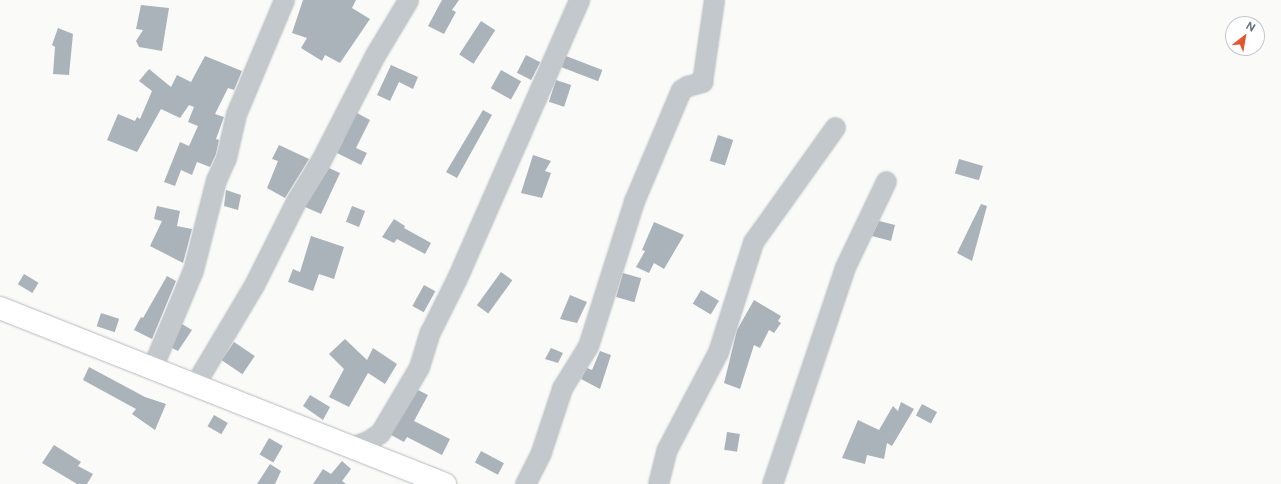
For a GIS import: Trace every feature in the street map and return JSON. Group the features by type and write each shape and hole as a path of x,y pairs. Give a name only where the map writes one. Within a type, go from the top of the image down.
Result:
{"main road":[{"path":"0,308 445,484"}],"street":[{"path":"152,368 193,270 216,180 226,158 236,114 284,0"},
{"path":"195,384 254,285 296,201 321,160 375,55 408,0"},
{"path":"350,447 368,441 380,433 419,367 430,332 457,278 579,0"},
{"path":"525,484 541,452 562,388 588,346 634,201 681,90 687,86 702,82 714,0"},
{"path":"658,484 667,449 718,352 753,242 835,127"},
{"path":"772,484 845,267 886,181"}],"building":[{"path":"303,0 356,0 352,8 370,19 340,63 325,55 322,61 301,48 307,38 292,33"},
{"path":"442,0 459,0 452,10 456,12 444,34 428,26"},
{"path":"141,5 169,8 162,51 139,47 136,41 143,30 136,29"},
{"path":"481,21 495,30 473,64 459,55"},
{"path":"58,28 73,34 69,75 53,74 55,47 52,45"},
{"path":"526,55 540,62 531,80 517,73"},
{"path":"205,56 242,71 234,90 228,88 215,114 224,117 216,139 219,140 216,154 210,167 197,162 192,175 181,170 175,186 164,182 180,142 189,146 198,126 188,122 194,107 189,105 180,118 161,109 137,152 107,140 118,114 135,121 137,117 140,119 152,91 139,81 149,69 171,87 177,75 191,82"},
{"path":"566,56 602,70 598,81 562,67"},
{"path":"391,65 418,77 413,89 399,82 390,101 377,95"},
{"path":"501,70 521,81 511,100 491,88"},
{"path":"556,80 571,85 564,107 549,102"},
{"path":"483,110 492,115 457,178 446,172"},
{"path":"357,113 370,120 356,148 367,153 361,165 337,153"},
{"path":"718,135 733,140 725,166 710,161"},
{"path":"279,145 309,159 285,198 267,188 278,161 272,159"},
{"path":"533,155 551,161 545,171 551,173 542,198 521,193"},
{"path":"959,159 983,166 979,180 955,173"},
{"path":"329,168 340,173 321,214 305,207"},
{"path":"226,190 241,195 238,210 224,206"},
{"path":"981,204 987,206 972,261 957,253"},
{"path":"157,206 180,211 177,226 192,229 183,263 150,246 162,221 154,219"},
{"path":"352,206 365,211 359,227 346,222"},
{"path":"394,219 405,226 404,228 431,243 425,254 397,239 394,243 382,237"},
{"path":"879,221 895,225 891,241 872,236"},
{"path":"654,222 684,235 664,269 654,263 649,273 636,267 645,251 642,250"},
{"path":"311,236 344,247 334,279 319,274 313,291 288,282 293,269 300,272"},
{"path":"501,272 512,280 488,313 477,305"},
{"path":"623,273 641,278 634,302 616,297"},
{"path":"24,274 39,283 32,293 18,284"},
{"path":"167,276 176,281 152,339 134,330 141,317 143,318"},
{"path":"424,285 435,291 424,312 412,306"},
{"path":"701,290 719,301 711,315 693,304"},
{"path":"570,295 587,302 577,323 560,319"},
{"path":"754,300 781,316 778,321 781,323 774,333 769,330 760,348 754,345 740,389 724,383 737,330"},
{"path":"101,313 119,319 115,332 97,326"},
{"path":"182,324 192,330 178,351 172,348"},
{"path":"345,339 367,360 373,348 397,364 385,384 368,373 349,407 329,397 344,369 329,354"},
{"path":"234,342 255,356 242,374 222,360"},
{"path":"551,348 563,353 558,363 545,359"},
{"path":"600,351 611,355 600,389 581,379 587,368 592,370"},
{"path":"89,367 145,397 166,404 155,430 132,414 136,409 83,380"},
{"path":"418,390 428,395 414,421 450,439 442,455 407,437 404,442 391,435"},
{"path":"310,395 330,407 323,420 303,406"},
{"path":"901,402 914,409 892,446 887,443 884,459 867,455 865,464 842,458 858,420 879,430 893,406 898,411"},
{"path":"922,404 937,412 931,423 916,415"},
{"path":"214,415 228,423 221,434 208,426"},
{"path":"727,432 740,434 737,452 724,450"},
{"path":"269,438 283,446 273,462 260,454"},
{"path":"54,445 81,462 78,466 93,474 87,484 77,484 42,463"},
{"path":"481,451 504,463 498,475 475,462"},
{"path":"342,461 351,469 342,481 346,484 313,484 323,469 331,474"},
{"path":"270,464 281,471 275,484 257,484"}]}
